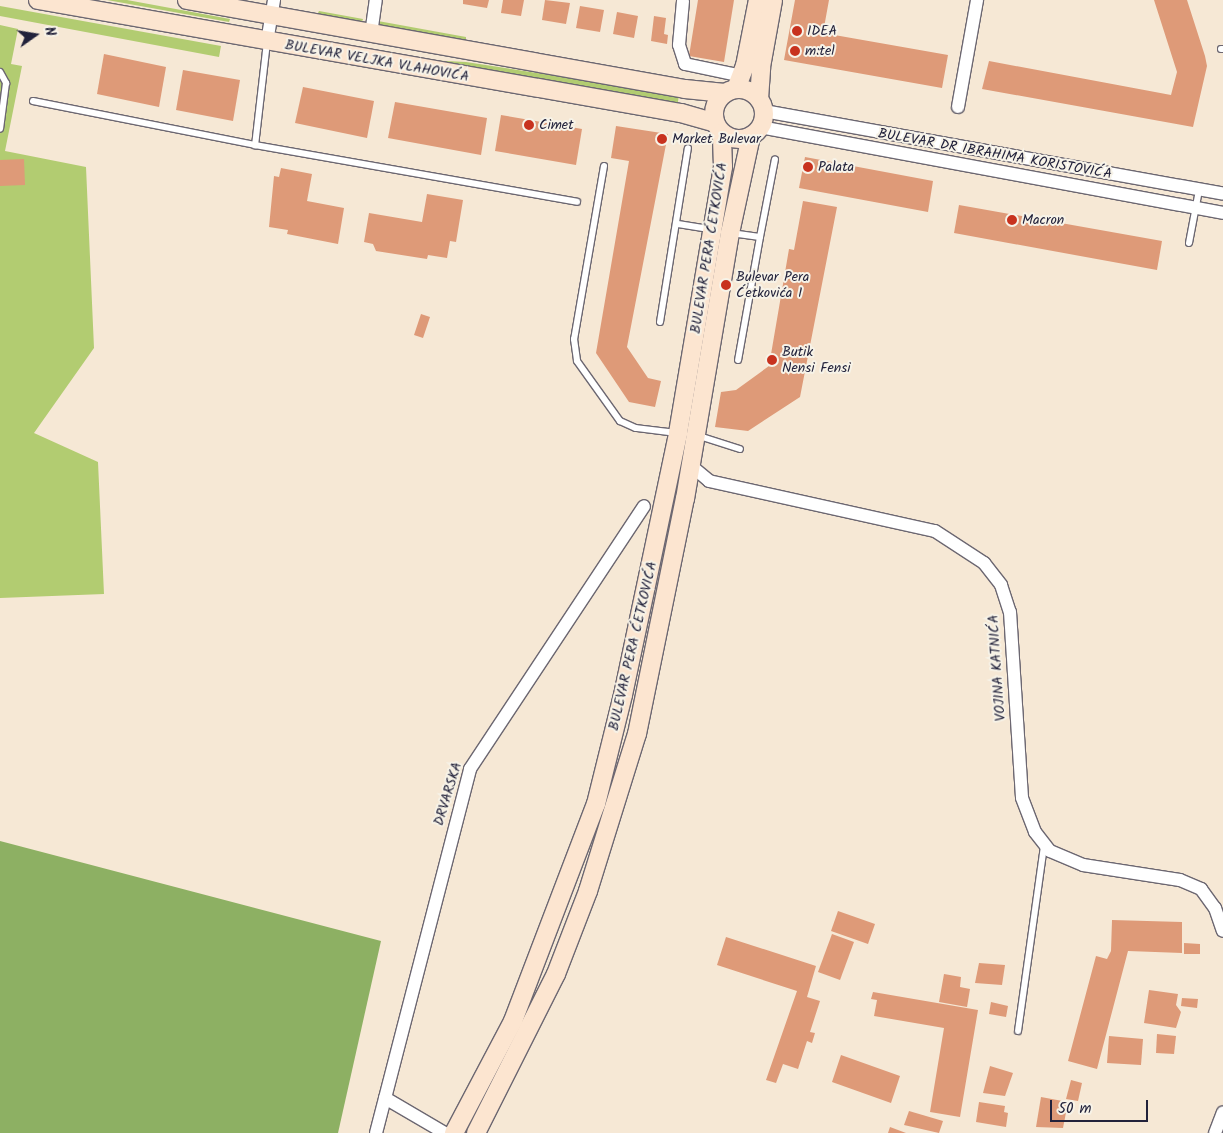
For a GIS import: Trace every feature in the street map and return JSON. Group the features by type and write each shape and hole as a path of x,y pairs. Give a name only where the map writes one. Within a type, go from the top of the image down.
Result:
{"main road":[{"name":"BULEVAR VELJKA VLAHOVIĆA","path":"38,0 267,42 681,113 719,128"},
{"name":"BULEVAR VELJKA VLAHOVIĆA","path":"187,0 272,8 371,34 734,86"},
{"path":"734,86 749,91 759,118 736,139 719,128 716,103 734,86 758,0"},
{"name":"BULEVAR PERA ĆETKOVIĆA","path":"454,1133 513,1021 596,804 686,434 730,232 759,118 761,67 773,0"},
{"name":"BULEVAR PERA ĆETKOVIĆA","path":"476,1133 556,974 588,891 638,734 685,499 689,464 686,434 712,229 723,167 719,128"}],"street":[{"path":"371,34 376,0"},
{"path":"681,0 679,45 685,64 734,86"},
{"path":"958,107 977,0"},
{"path":"267,42 272,8"},
{"name":"BULEVAR DR IBRAHIMA KORISTOVIĆA","path":"759,118 1223,194"},
{"name":"BULEVAR DR IBRAHIMA KORISTOVIĆA","path":"759,118 1223,213"},
{"name":"VOJINA KATNIĆA","path":"689,464 708,481 934,532 984,563 1000,585 1010,612 1022,798 1034,832 1050,851 1083,865 1180,880 1201,889 1216,908 1223,931"},
{"name":"DRVARSKA","path":"376,1133 470,768 644,506"},
{"path":"385,1098 445,1133"},
{"path":"1215,1133 1223,1112"}],"lane":[{"path":"255,144 267,42"},
{"path":"0,72 6,82 0,128"},
{"path":"33,101 255,144 576,202"},
{"path":"660,322 678,224 688,148"},
{"path":"738,360 775,159"},
{"path":"604,166 574,339 576,360 620,421 636,428 686,434 740,449"},
{"path":"1188,243 1199,190"},
{"path":"678,224 712,229"},
{"path":"730,232 760,237"},
{"path":"1018,1030 1044,843"}],"green space":[{"path":"107,0 127,0 230,19 229,22"},
{"path":"0,6 221,46 219,57 0,16"},
{"path":"319,11 363,19 362,22 317,15"},
{"path":"378,21 466,37 466,41 377,25"},
{"path":"0,25 18,29 11,64 22,66 5,151 86,167 94,348 34,433 98,462 104,594 0,598"},
{"path":"427,60 466,62 679,95 677,108"},
{"path":"0,841 381,941 338,1133 0,1133"}],"building":[{"path":"463,0 489,0 487,8 463,4"},
{"path":"503,0 524,0 521,16 501,13"},
{"path":"545,0 570,3 566,24 542,20"},
{"path":"698,0 734,0 724,62 689,56"},
{"path":"795,0 829,0 823,33 948,55 942,88 784,60"},
{"path":"1154,0 1187,0 1205,56 1207,66 1193,127 982,89 989,61 1171,95 1177,72"},
{"path":"580,6 604,10 600,32 576,28"},
{"path":"617,12 638,16 634,38 613,34"},
{"path":"654,16 666,18 664,34 668,35 667,44 651,41"},
{"path":"104,54 166,67 159,107 97,94"},
{"path":"183,70 240,80 233,121 176,110"},
{"path":"303,87 374,101 367,138 295,123"},
{"path":"395,102 487,118 481,155 388,138"},
{"path":"501,115 582,129 576,165 495,151"},
{"path":"616,126 668,134 627,347 648,378 661,381 655,407 629,402 596,353 629,161 611,158"},
{"path":"805,157 933,181 928,212 799,188"},
{"path":"24,159 25,185 0,186 0,160"},
{"path":"281,168 312,174 307,201 344,208 338,244 287,234 288,230 269,227 274,176 279,177"},
{"path":"427,194 463,200 456,242 450,241 447,258 428,255 427,259 376,251 373,244 364,242 369,213 422,222"},
{"path":"803,201 837,207 800,397 748,431 715,427 721,392 736,390 769,366 789,249 794,250"},
{"path":"959,205 1162,241 1157,270 954,233"},
{"path":"421,314 430,317 423,338 414,335"},
{"path":"838,911 875,924 868,944 831,931"},
{"path":"1112,920 1182,922 1182,953 1128,951 1097,1069 1068,1061 1096,956 1107,959 1111,951"},
{"path":"832,934 854,942 840,980 818,972"},
{"path":"726,937 816,966 807,997 820,1001 810,1032 815,1033 812,1043 807,1041 798,1069 783,1064 776,1083 766,1080 797,991 717,965"},
{"path":"1184,943 1200,944 1200,954 1184,954"},
{"path":"979,963 1005,965 1002,985 975,983"},
{"path":"944,974 961,977 960,987 970,989 967,1007 939,1002"},
{"path":"1149,990 1178,994 1176,1005 1181,1012 1176,1028 1144,1023"},
{"path":"873,992 978,1010 960,1117 930,1112 944,1028 874,1016 877,1000 871,999"},
{"path":"1182,998 1198,999 1197,1008 1181,1006"},
{"path":"991,1002 1008,1006 1006,1017 989,1014"},
{"path":"1157,1034 1176,1036 1174,1054 1156,1053"},
{"path":"1109,1036 1143,1039 1141,1065 1107,1063"},
{"path":"841,1055 900,1076 891,1103 832,1082"},
{"path":"990,1066 1013,1073 1005,1096 983,1093"},
{"path":"1071,1080 1082,1083 1078,1101 1066,1099"},
{"path":"1041,1097 1068,1102 1063,1128 1036,1127"},
{"path":"979,1102 1005,1106 1004,1112 1008,1113 1006,1127 976,1122"},
{"path":"909,1111 943,1121 939,1133 904,1125"},
{"path":"890,1127 906,1133 888,1133"}],"place":[{"name":"IDEA","path":"797,31"},
{"name":"m:tel","path":"795,51"},
{"name":"Cimet","path":"529,125"},
{"name":"Market Bulevar","path":"662,139"},
{"name":"Palata","path":"808,167"},
{"name":"Macron","path":"1012,220"},
{"name":"Bulevar Pera Ćetkovića I","path":"726,285"},
{"name":"Butik Nensi Fensi","path":"772,360"}]}
